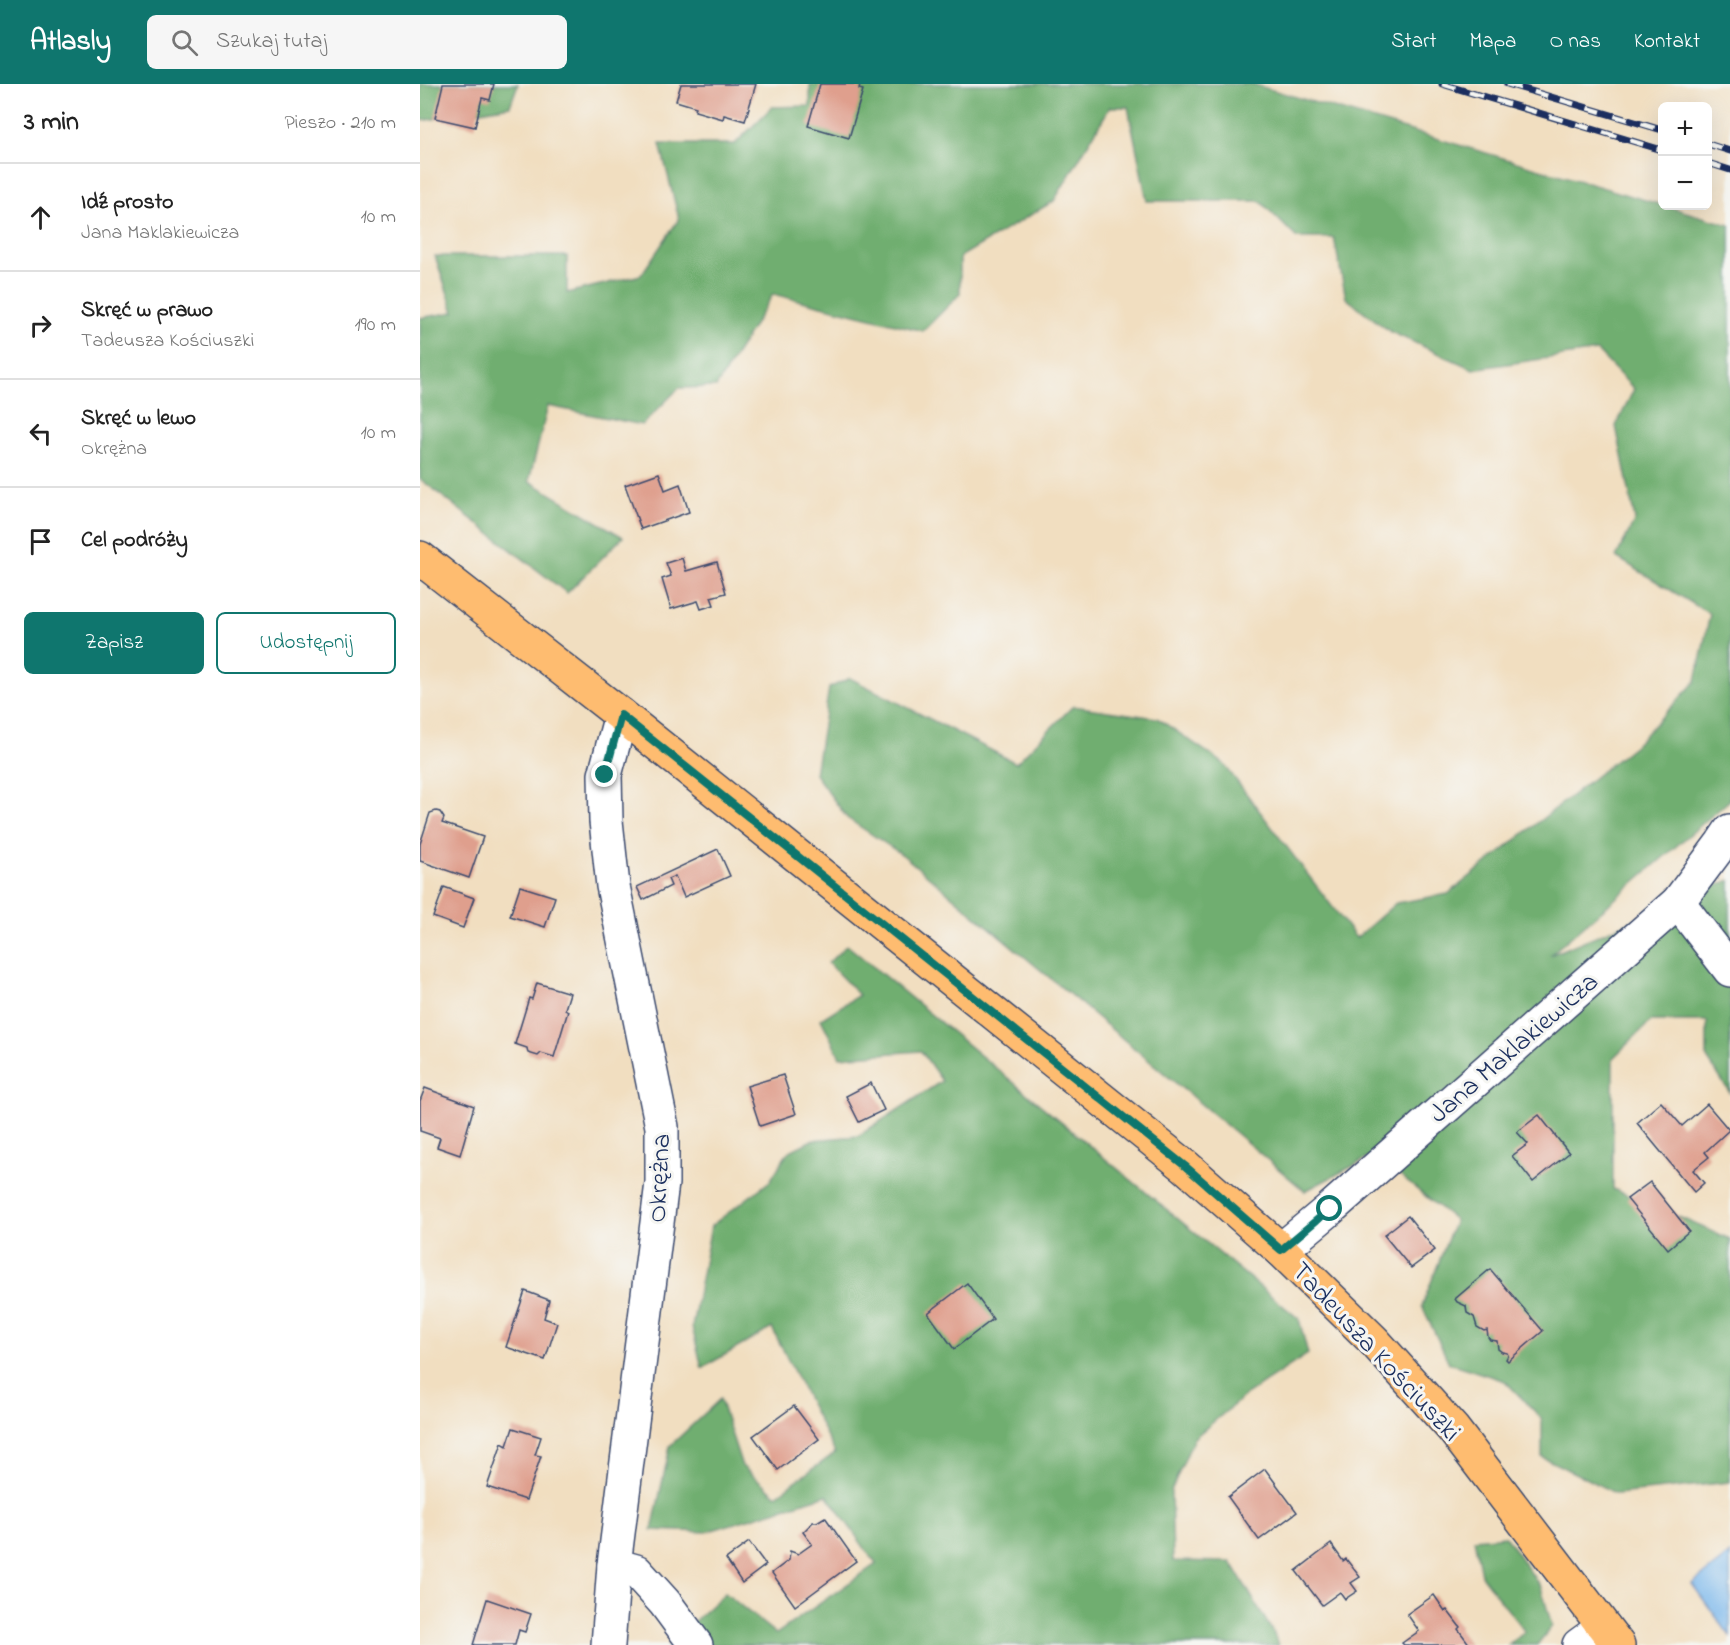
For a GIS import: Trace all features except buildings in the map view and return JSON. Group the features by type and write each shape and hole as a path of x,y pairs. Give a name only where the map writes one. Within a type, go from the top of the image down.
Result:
{"main road":[{"name":"Tadeusza Kościuszki","path":"420,558 621,715 1185,1166 1281,1250 1374,1341 1454,1430 1600,1639"}],"street":[{"name":"Okrężna","path":"608,1645 614,1565 662,1183 662,1127 613,886 606,821 605,775 621,715"},
{"name":"Jana Maklakiewicza","path":"1281,1250 1678,902 1730,831"},
{"path":"1678,902 1730,970"},
{"path":"614,1565 636,1570 665,1603 696,1645"}],"green space":[{"path":"420,84 518,84 510,106 420,121"},
{"path":"810,84 1252,84 1658,204 1658,210 1679,210 1730,225 1730,800 1550,955 1730,880 1730,1093 1707,1058 1707,1021 1651,1021 1613,1058 1613,1189 1730,1239 1730,1482 1617,1494 1542,1457 1542,1419 1505,1381 1449,1363 1422,1306 1455,1220 1374,1155 1305,1191 904,856 847,818 815,774 829,688 850,678 1016,763 1073,706 1157,718 1223,763 1356,938 1396,903 1448,894 1635,745 1696,681 1710,614 1616,557 1635,520 1616,426 1634,389 1597,351 1473,369 1391,332 1346,298 1334,238 1297,238 1260,201 1147,201 1128,107 1110,107 1054,201 960,257 960,294 923,331 773,294 716,387 679,388 642,425 548,406 529,481 623,537 567,593 420,479 420,318 454,312 435,256 567,256 567,293 641,275 679,219 660,144 735,144 772,107 810,106"},
{"path":"847,945 1299,1319 1308,1354 1247,1394 1194,1438 1171,1491 1173,1561 1231,1562 1274,1634 1278,1645 668,1645 725,1593 776,1634 876,1564 827,1495 706,1532 652,1530 670,1446 720,1399 742,1466 776,1495 835,1453 772,1328 702,1368 692,1327 711,1226 770,1181 788,1152 812,1140 858,1136 942,1081 921,1051 840,1057 821,1019 859,995 828,963"},
{"path":"1505,1536 1541,1587 1552,1626 1537,1645 1508,1645 1525,1632 1481,1575 1474,1539"}],"water":[{"path":"1730,1554 1730,1636 1692,1584"}],"railway":[{"path":"1442,84 1658,149"},
{"path":"1507,84 1658,129"},
{"path":"1712,145 1730,151"},
{"path":"1712,164 1730,170"}],"route":[{"path":"605,775 621,715 1185,1166 1281,1250 1330,1209"}]}
